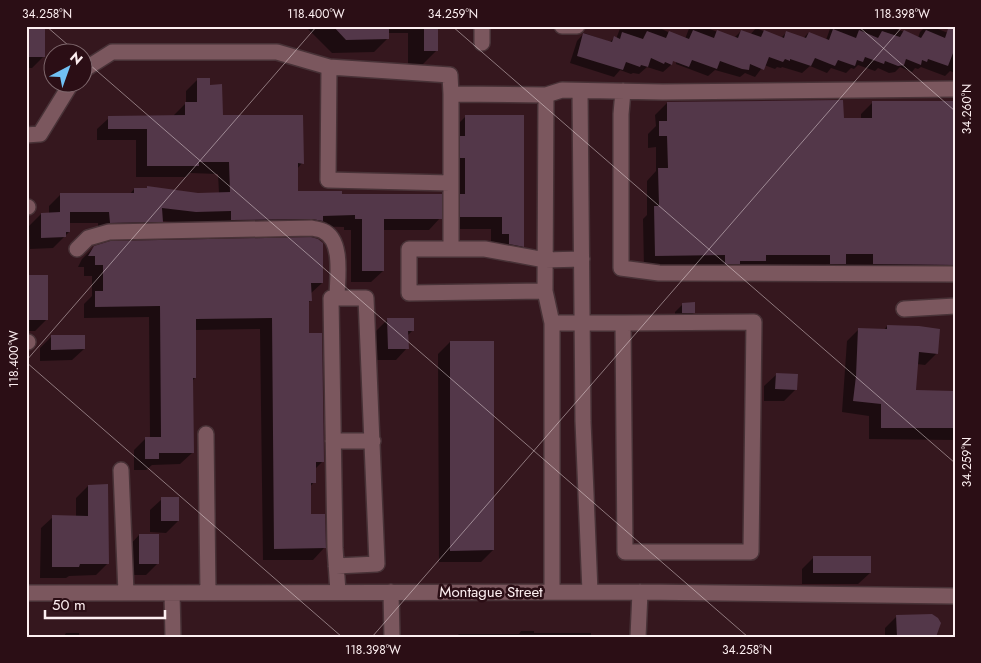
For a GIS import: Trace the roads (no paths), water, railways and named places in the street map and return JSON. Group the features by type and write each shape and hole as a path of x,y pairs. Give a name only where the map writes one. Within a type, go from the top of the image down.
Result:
{"street":[{"path":"482,26 482,43"},
{"path":"562,26 578,26"},
{"path":"92,65 112,52 277,52 329,67 450,75 451,249"},
{"path":"329,67 328,180 450,183"},
{"path":"451,94 546,95 562,90 955,89"},
{"path":"580,91 583,421 590,592"},
{"path":"623,91 621,268 659,273 955,274"},
{"path":"26,135 40,134 66,92"},
{"path":"546,95 545,291 552,323 552,592"},
{"path":"77,248 88,238 110,232 312,228 325,231 332,239 338,252 337,298"},
{"path":"545,291 409,293 410,249 485,249 545,260 582,259"},
{"path":"336,566 377,564 366,298 331,298 333,440 336,566 338,592"},
{"path":"904,309 955,306"},
{"path":"552,323 754,322 752,552 625,552 623,323"},
{"path":"206,434 208,593"},
{"path":"333,440 373,441"},
{"path":"121,470 126,593"},
{"path":"391,592 392,637"},
{"path":"638,637 640,592"},
{"name":"Montague Street","path":"26,593 640,592 955,596"},
{"path":"172,593 173,637"}]}
